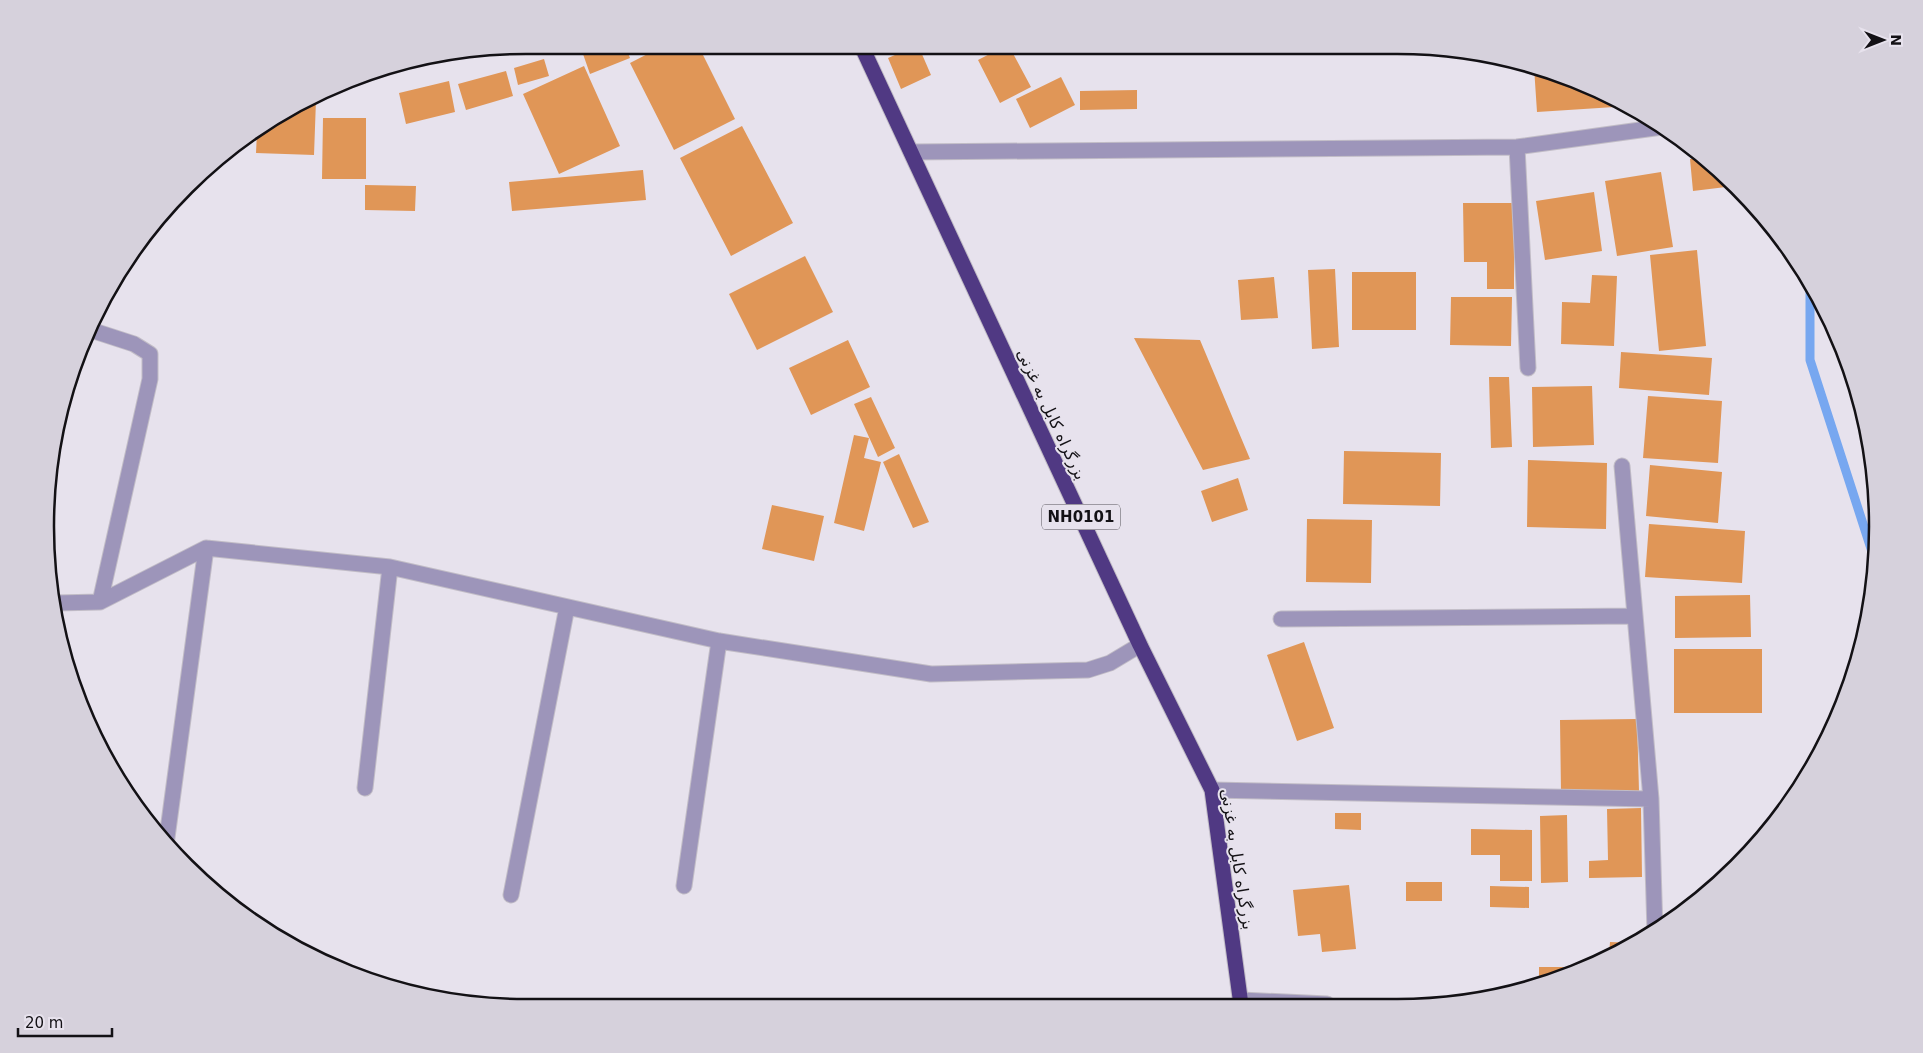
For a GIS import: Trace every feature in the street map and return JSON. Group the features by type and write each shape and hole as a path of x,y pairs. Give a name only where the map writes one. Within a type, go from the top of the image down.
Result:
{"highway":[{"name":"بزرگراه کابل به غزنی","path":"865,54 1140,645 1212,790 1241,999"}],"street":[{"path":"911,152 1517,147 1651,128"},
{"path":"1517,147 1528,368"},
{"path":"96,332 134,344 150,354 150,379 100,602"},
{"path":"1622,466 1651,799 1655,923"},
{"path":"60,603 100,602 206,548 390,567 719,641 931,674 1088,670 1110,664 1140,645"},
{"path":"168,834 206,548"},
{"path":"365,788 390,567"},
{"path":"511,895 566,607"},
{"path":"1281,619 1635,616"},
{"path":"684,886 719,641"},
{"path":"1212,790 1651,799"}],"building":[{"path":"583,54 628,54 630,58 590,74"},
{"path":"648,54 702,54 735,119 674,150 630,63"},
{"path":"897,54 922,54 931,75 901,89 888,58"},
{"path":"990,54 1013,54 1031,87 1000,103 978,60"},
{"path":"544,59 549,76 518,85 514,68"},
{"path":"584,66 620,146 559,174 523,94"},
{"path":"506,71 513,96 466,110 458,84"},
{"path":"1535,75 1577,90 1614,107 1537,112"},
{"path":"1061,77 1075,105 1030,128 1016,99"},
{"path":"449,81 455,112 406,124 399,93"},
{"path":"1137,90 1137,109 1080,110 1080,91"},
{"path":"316,104 314,155 256,153 257,138 290,117"},
{"path":"323,118 366,118 366,179 322,179"},
{"path":"742,126 793,223 731,256 680,158"},
{"path":"1690,159 1693,159 1726,187 1693,191"},
{"path":"643,170 646,200 512,211 509,182"},
{"path":"1661,172 1673,247 1617,256 1605,181"},
{"path":"365,185 416,186 415,211 365,210"},
{"path":"1594,192 1602,251 1545,260 1536,201"},
{"path":"1463,203 1514,203 1514,289 1487,289 1487,262 1464,262"},
{"path":"1697,250 1706,346 1659,351 1650,255"},
{"path":"805,256 833,312 757,350 729,294"},
{"path":"1335,269 1339,347 1312,349 1308,270"},
{"path":"1352,272 1416,272 1416,330 1352,330"},
{"path":"1592,275 1617,276 1614,346 1561,344 1562,302 1590,303"},
{"path":"1274,277 1278,318 1241,320 1238,280"},
{"path":"1451,297 1512,297 1511,346 1450,345"},
{"path":"1134,338 1200,340 1250,459 1203,470"},
{"path":"848,340 870,387 811,415 789,368"},
{"path":"1621,352 1712,358 1709,395 1619,388"},
{"path":"1489,377 1509,377 1512,447 1491,448"},
{"path":"1592,386 1594,445 1533,447 1532,387"},
{"path":"1648,396 1722,401 1718,463 1643,458"},
{"path":"871,397 895,448 878,457 854,404"},
{"path":"854,435 869,438 864,458 881,462 864,531 834,523"},
{"path":"1344,451 1441,453 1440,506 1343,504"},
{"path":"899,454 929,522 913,528 883,462"},
{"path":"1528,460 1607,463 1606,529 1527,527"},
{"path":"1650,465 1722,472 1718,523 1646,516"},
{"path":"1238,478 1248,510 1212,522 1201,491"},
{"path":"772,505 824,516 814,561 762,549"},
{"path":"1307,519 1372,520 1371,583 1306,582"},
{"path":"1649,524 1745,531 1742,583 1645,577"},
{"path":"1750,595 1751,637 1675,638 1675,596"},
{"path":"1304,642 1334,728 1297,741 1267,655"},
{"path":"1674,649 1762,649 1762,713 1674,713"},
{"path":"1637,719 1639,791 1561,792 1560,720"},
{"path":"1641,808 1642,877 1589,878 1589,861 1608,860 1607,809"},
{"path":"1335,813 1361,813 1361,830 1335,829"},
{"path":"1567,815 1568,882 1541,883 1540,816"},
{"path":"1471,829 1532,830 1532,881 1500,881 1500,855 1471,855"},
{"path":"1406,882 1442,882 1442,901 1406,901"},
{"path":"1349,885 1356,949 1322,952 1320,934 1298,936 1293,890"},
{"path":"1490,886 1529,887 1529,908 1490,907"},
{"path":"1610,942 1621,942 1610,948"},
{"path":"1539,967 1566,967 1548,974 1539,977"}],"waterway":[{"path":"1810,298 1810,360 1869,541"}]}
